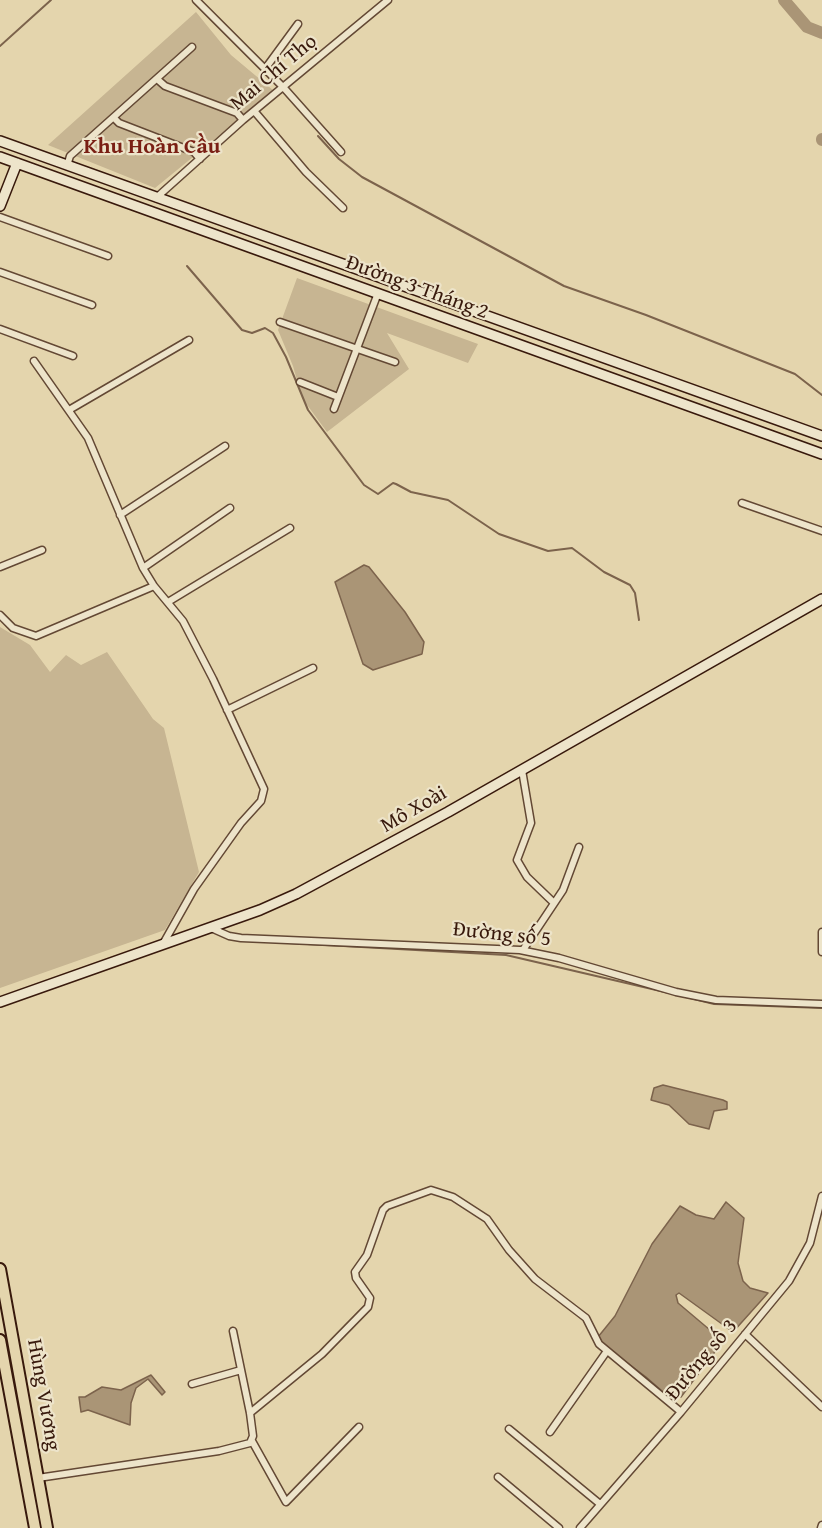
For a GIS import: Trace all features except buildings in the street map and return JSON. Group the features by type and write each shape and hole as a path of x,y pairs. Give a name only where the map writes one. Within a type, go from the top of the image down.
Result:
{"main road":[{"name":"Đường 3 Tháng 2","path":"0,141 504,324 822,436"},
{"name":"Đường 3 Tháng 2","path":"0,157 822,454"},
{"path":"0,206 17,163"},
{"path":"255,249 260,234"},
{"path":"498,337 504,324"},
{"path":"800,447 806,431"},
{"name":"Mô Xoài","path":"0,1002 210,928 296,894 522,770 822,599"},
{"name":"Hùng Vương","path":"0,1269 38,1478 38,1514 35,1528"},
{"name":"Hùng Vương","path":"0,1340 38,1514 46,1528"}],"street":[{"path":"196,0 284,88 341,152"},
{"name":"Mai Chí Thọ","path":"156,198 243,120 284,88 385,1"},
{"path":"265,69 298,24"},
{"path":"67,166 70,156 192,47"},
{"path":"157,79 165,86 237,113 243,120"},
{"path":"255,112 306,172 344,208"},
{"path":"114,118 119,123 194,152 200,159"},
{"path":"0,217 108,256"},
{"path":"0,272 92,305"},
{"path":"334,409 378,293"},
{"path":"280,322 394,362"},
{"path":"0,329 73,356"},
{"path":"69,410 189,340"},
{"path":"34,361 94,449 144,568 154,586 183,621 264,789 264,797 207,869 163,944"},
{"path":"300,382 339,397"},
{"path":"120,515 225,446"},
{"path":"742,503 822,531"},
{"path":"144,568 230,508"},
{"path":"168,602 290,528"},
{"path":"0,567 42,550"},
{"path":"0,615 13,628 28,635 39,635 154,586"},
{"path":"227,710 314,668"},
{"path":"522,770 531,824 517,860 527,877 553,902"},
{"path":"523,951 553,902 564,890 579,847"},
{"name":"Đường số 5","path":"210,928 236,938 523,951 716,1000 822,1004"},
{"path":"822,932 822,952"},
{"path":"250,1413 322,1354 369,1307 370,1298 356,1278 355,1272 367,1255 383,1210 387,1206 405,1202 426,1191 453,1197 487,1218 527,1271 586,1318 596,1340 607,1351 681,1412"},
{"name":"Đường số 3","path":"580,1528 780,1293 801,1261 813,1233 822,1196"},
{"path":"233,1331 250,1413 252,1441 286,1502 359,1427"},
{"path":"745,1334 822,1407"},
{"path":"550,1432 607,1351"},
{"path":"192,1384 241,1370"},
{"path":"509,1429 600,1504"},
{"path":"38,1478 219,1451 252,1441"},
{"path":"498,1477 559,1528"}],"shaded area":[{"path":"196,12 231,55 274,91 155,188 48,145"},
{"path":"297,278 478,344 468,363 387,333 409,369 327,432 302,398 293,366 278,330"},
{"path":"364,565 369,567 405,612 424,642 422,654 373,670 363,664 335,582"},
{"path":"0,627 30,645 50,672 66,655 81,665 107,652 153,719 164,728 199,872 165,930 0,988"},
{"path":"663,1085 723,1100 727,1102 727,1109 714,1111 709,1129 689,1124 669,1105 651,1100 654,1088"},
{"path":"726,1202 744,1218 738,1263 743,1281 750,1288 768,1293 733,1332 679,1293 676,1295 678,1303 723,1341 681,1397 670,1398 602,1344 598,1337 615,1316 652,1244 680,1206 696,1215 714,1219"},
{"path":"151,1375 165,1392 162,1395 148,1379 136,1388 131,1403 130,1425 88,1410 81,1412 79,1397 85,1397 102,1387 121,1390"}],"waterway":[{"path":"0,46 51,0"},
{"path":"784,0 807,27 822,33"},
{"path":"318,136 339,159 362,177 564,286 646,315 795,374 822,395"},
{"path":"187,266 242,330 252,333 265,328 273,333 286,357 308,410 364,485 378,494 393,483 411,492 448,500 499,534 548,551 572,548 604,572 630,585 635,593 639,620"},
{"path":"289,943 506,955 669,993"},
{"path":"686,997 714,1004 822,1008"}],"district":[{"name":"Khu Hoàn Cầu","path":"152,147"}]}
